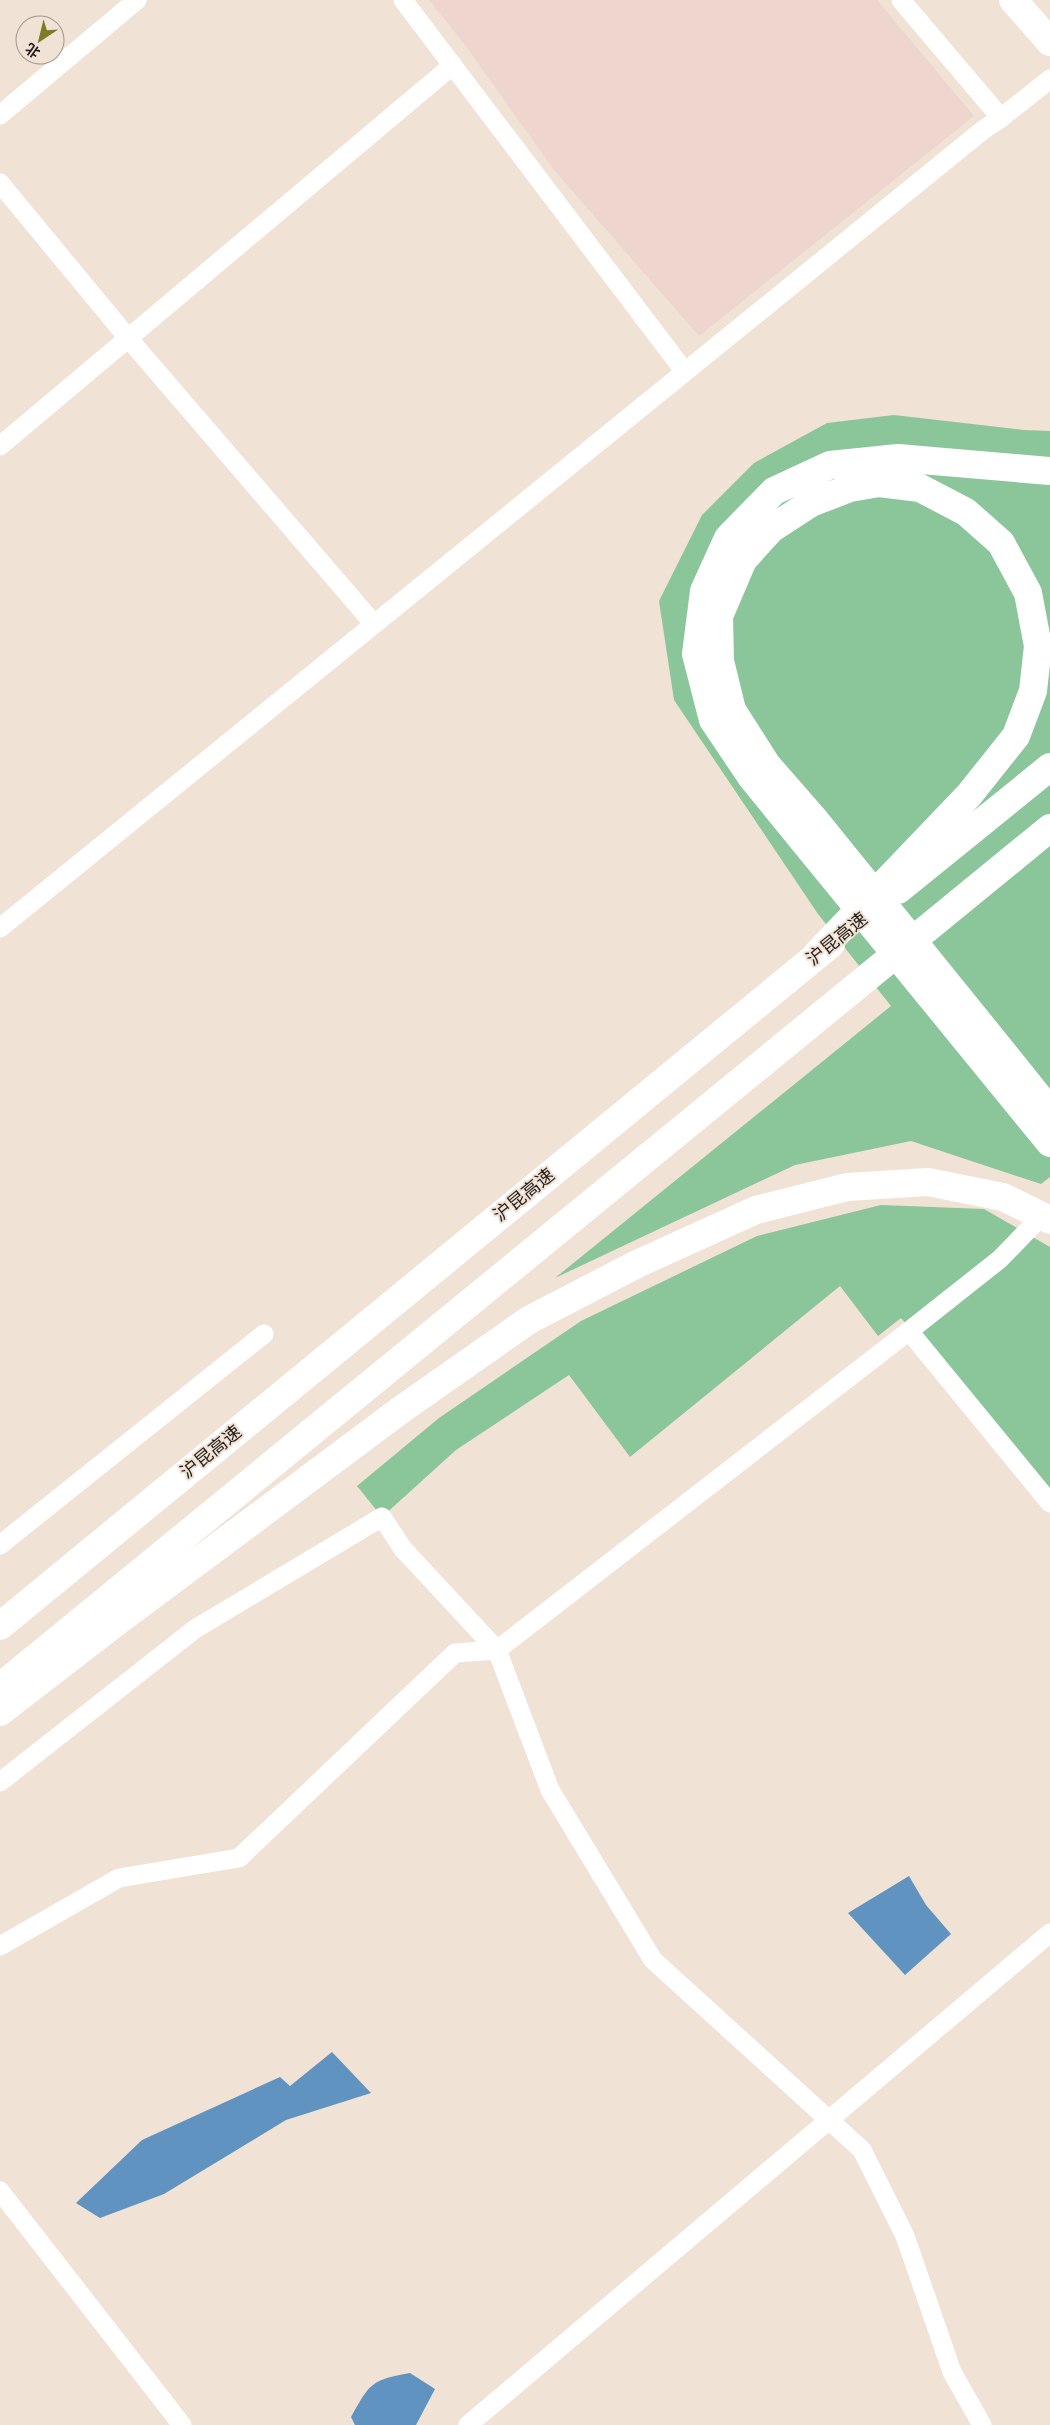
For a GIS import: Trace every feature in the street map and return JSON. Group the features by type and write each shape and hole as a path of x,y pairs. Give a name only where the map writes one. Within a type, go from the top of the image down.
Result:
{"highway":[{"path":"1012,0 1050,42"},
{"path":"1050,472 898,458 830,465 774,492 728,538 704,591 696,654 752,778 1050,1143"},
{"path":"818,954 969,795 1016,736 1033,691 1038,646 1028,593 1001,543 966,512 920,488 879,483 850,488 811,503 771,529 744,560 719,616 723,715 815,820 1050,1111"},
{"name":"沪昆高速","path":"0,1626 818,954 1050,767"},
{"path":"0,1687 1050,828"},
{"path":"0,1712 402,1409 529,1320 637,1264 756,1210 848,1187 928,1182 1003,1198 1041,1223"}],"street":[{"path":"0,115 137,0"},
{"path":"403,0 685,372"},
{"path":"900,0 1001,118"},
{"path":"0,446 453,65"},
{"path":"0,928 983,130 1050,79"},
{"path":"0,183 128,338 374,624"},
{"path":"0,1946 119,1878 239,1858 455,1653 497,1650 910,1331 1000,1259 1041,1223"},
{"path":"910,1331 1050,1503"},
{"path":"0,1544 264,1334"},
{"path":"0,1782 195,1629 382,1517 403,1549 497,1650 550,1790 653,1960 862,2150 905,2236 952,2372 982,2425"},
{"path":"468,2425 1050,1933"},
{"path":"0,2191 182,2425"}],"shaded area":[{"path":"429,0 877,0 974,116 699,336 554,170 465,45"}],"green space":[{"path":"894,415 1024,430 1050,431 1050,1177 1041,1184 911,1141 795,1165 555,1278 891,1006 818,914 674,700 659,601 702,515 754,463 827,423"},
{"path":"881,1205 984,1209 1050,1247 1050,1501 901,1318 878,1336 840,1286 630,1457 569,1375 456,1450 382,1517 357,1486 439,1418 581,1321 757,1236"}],"water":[{"path":"909,1876 926,1905 951,1934 905,1975 848,1913"},
{"path":"332,2052 371,2093 286,2120 164,2194 100,2218 76,2203 142,2140 280,2077 290,2086"},
{"path":"410,2373 435,2389 416,2425 355,2425 351,2417 373,2385 387,2378"}]}
